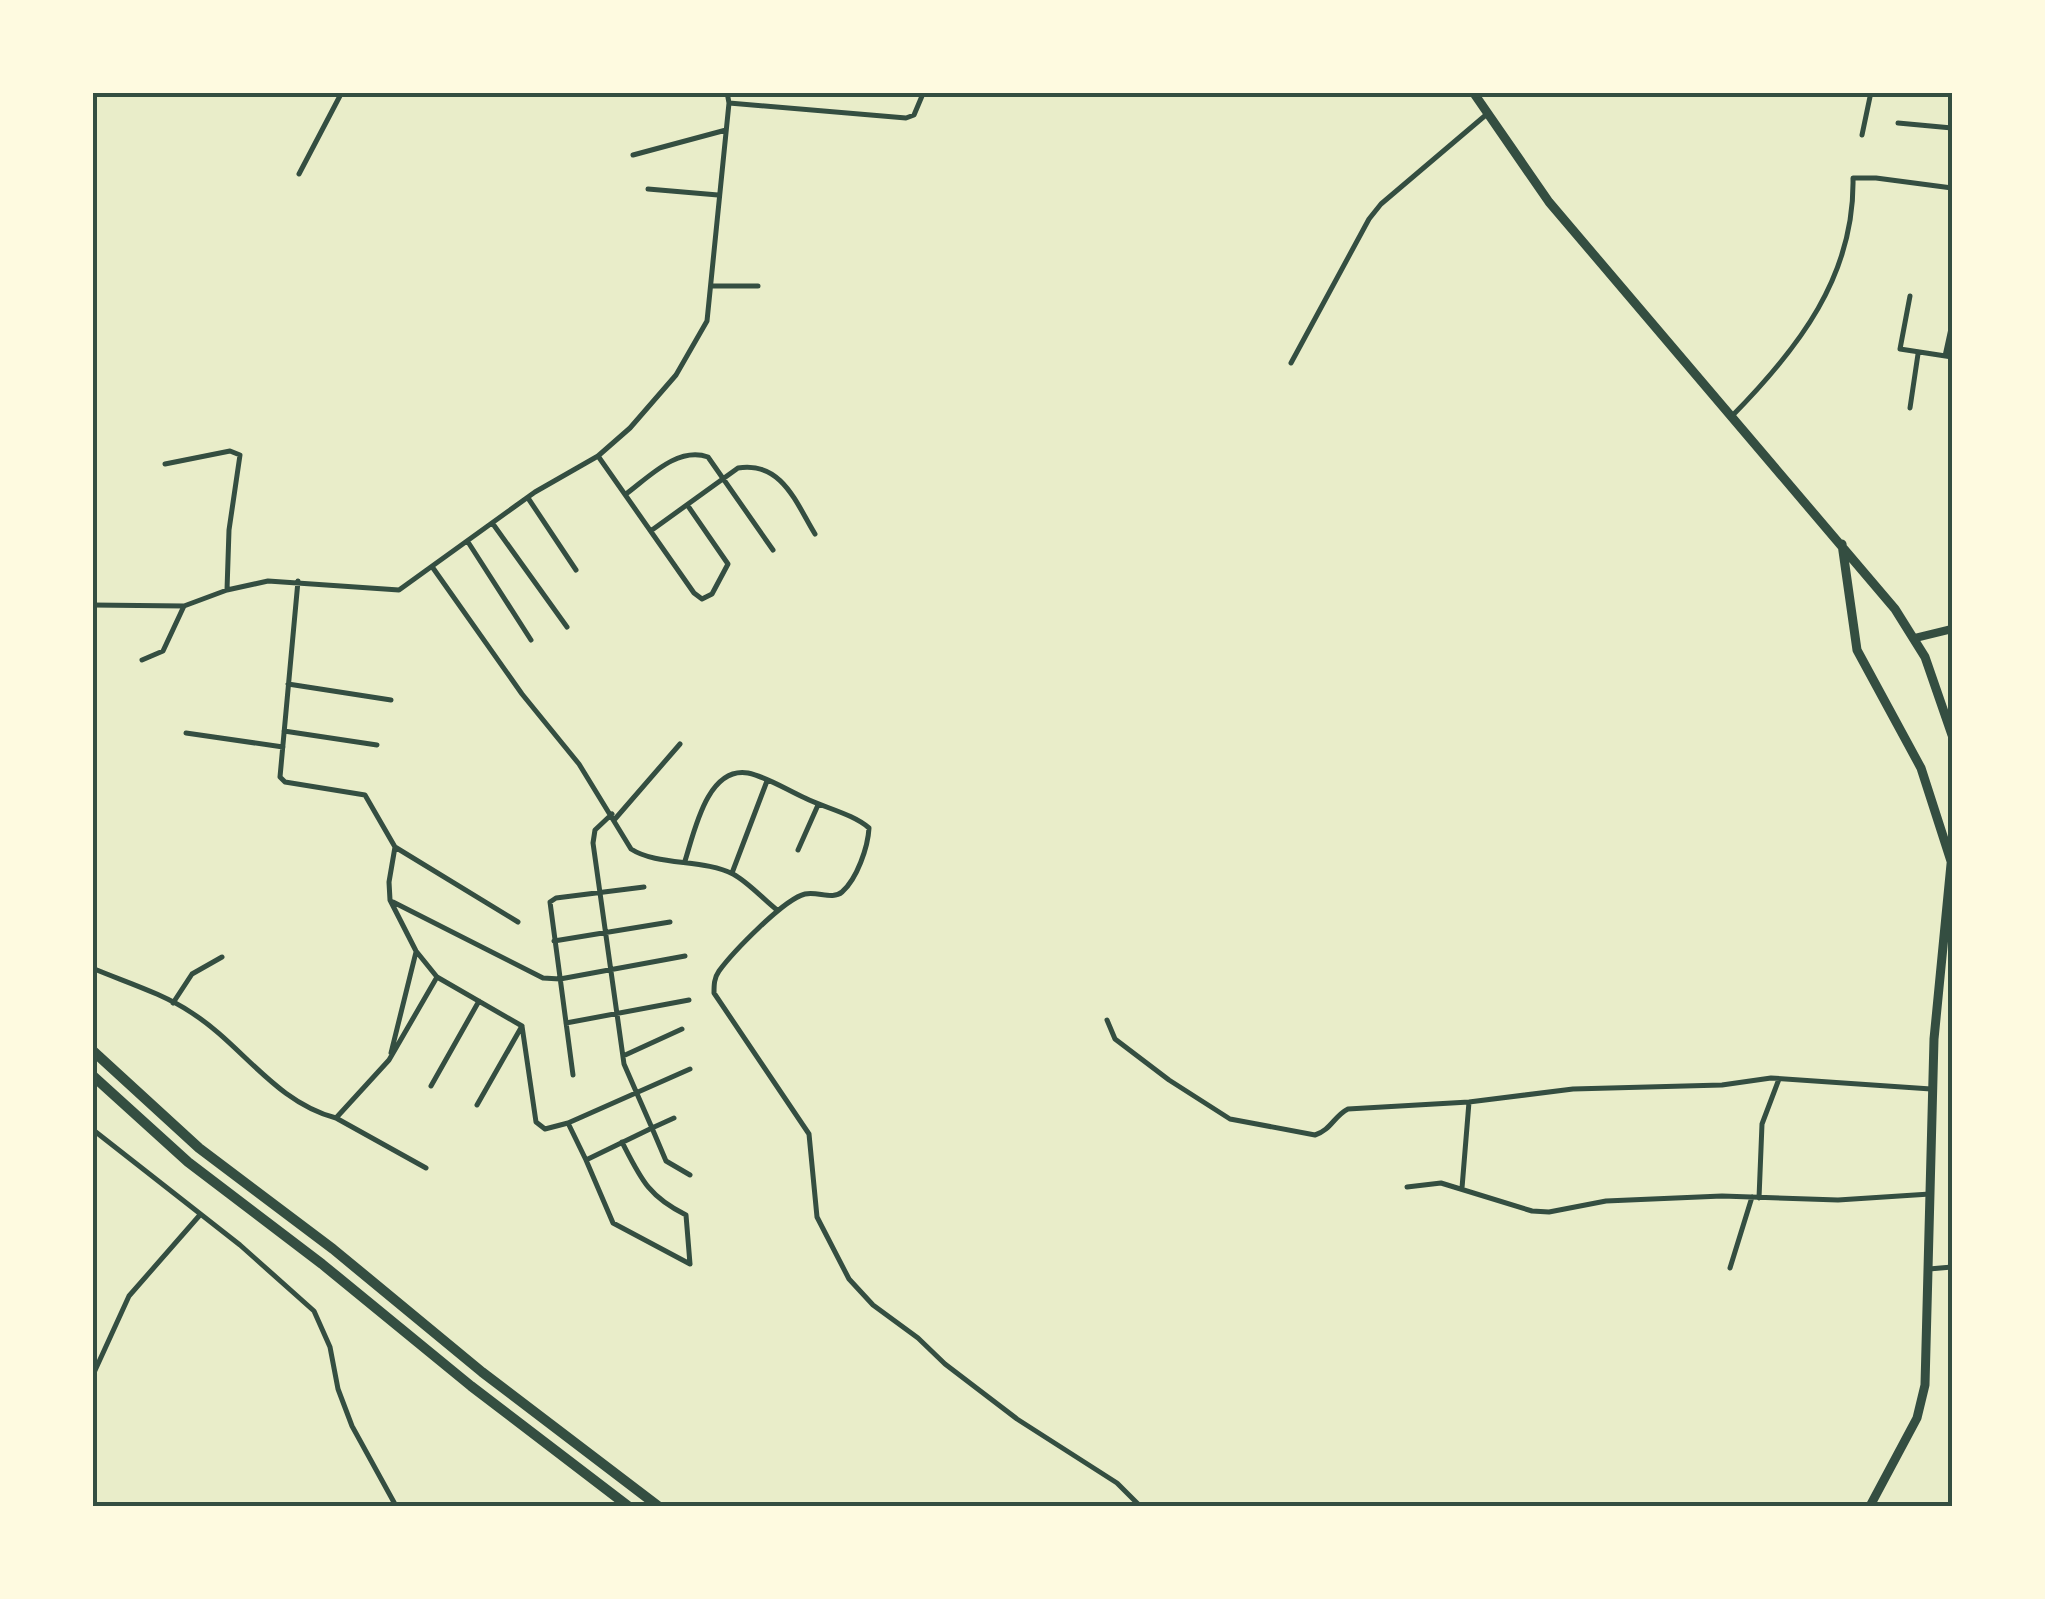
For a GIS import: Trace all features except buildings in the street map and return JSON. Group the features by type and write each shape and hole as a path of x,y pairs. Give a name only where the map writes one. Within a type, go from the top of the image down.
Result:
{"highway":[{"path":"1473,92 1549,202 1842,544 1914,638 1932,671 1952,735"},
{"path":"1842,544 1857,650 1920,768 1952,864"},
{"path":"1870,1506 1901,1452 1920,1406 1926,1362 1937,994 1952,854"},
{"path":"92,1050 200,1148 658,1506"},
{"path":"92,1076 188,1162 628,1506"}],"street":[{"path":"299,174 342,92"},
{"path":"92,606 184,606 227,590 268,581 404,588 528,498 598,456 630,428 676,375 702,333 710,308 728,92"},
{"path":"1862,135 1871,92"},
{"path":"730,103 906,118 914,114 922,96"},
{"path":"1291,363 1368,219 1487,114"},
{"path":"1898,123 1952,128"},
{"path":"633,155 726,130"},
{"path":"1732,416 1807,328 1832,288 1851,221 1854,178 1952,188"},
{"path":"648,189 718,194"},
{"path":"712,286 758,286"},
{"path":"1910,296 1900,350 1949,357 1952,324"},
{"path":"1910,408 1918,354"},
{"path":"166,464 230,451 240,455 227,590"},
{"path":"626,494 683,454 708,457 773,550"},
{"path":"598,456 702,599 720,582 728,564 688,506"},
{"path":"652,530 746,466 775,474 816,534"},
{"path":"528,498 576,570"},
{"path":"493,524 567,627"},
{"path":"468,542 532,640"},
{"path":"433,568 522,694 579,764 626,843 639,854 732,874 777,910"},
{"path":"298,581 282,780 362,792 395,847 518,922"},
{"path":"142,660 164,651 184,606"},
{"path":"1914,638 1952,629"},
{"path":"288,684 391,700"},
{"path":"284,731 377,745"},
{"path":"186,733 282,747"},
{"path":"680,744 614,817 593,834 623,1056 666,1161 690,1175"},
{"path":"684,861 706,802 721,780 732,773 748,773 866,824 868,841 852,880 840,894 804,894 777,910 718,972 714,993 809,1134 816,1217 849,1279 873,1305 1017,1420 1117,1483 1140,1506"},
{"path":"732,874 767,781"},
{"path":"798,850 818,805"},
{"path":"395,847 390,900 416,951 437,977 522,1026"},
{"path":"573,1074 550,902 644,887"},
{"path":"390,900 527,972 560,979 685,956"},
{"path":"554,941 670,922"},
{"path":"389,1060 416,951"},
{"path":"173,1003 192,974 222,957"},
{"path":"92,968 193,1013 282,1091 426,1168"},
{"path":"336,1118 389,1060 437,977"},
{"path":"566,1022 689,1000"},
{"path":"432,1086 480,1001"},
{"path":"1107,1020 1116,1039 1169,1080 1230,1119 1315,1136 1326,1132 1338,1114 1348,1109 1470,1102 1572,1089 1722,1085 1779,1078 1933,1089"},
{"path":"476,1105 522,1026"},
{"path":"522,1026 536,1122 545,1129 568,1123 690,1069"},
{"path":"623,1056 682,1029"},
{"path":"1730,1268 1756,1198 1762,1124 1779,1078"},
{"path":"1462,1189 1470,1102"},
{"path":"586,1160 674,1118"},
{"path":"568,1123 613,1223 690,1264 686,1215 649,1190 622,1142"},
{"path":"92,1129 240,1245 314,1311 330,1347 338,1389 352,1426 396,1506"},
{"path":"1407,1187 1441,1183 1540,1212 1606,1201 1838,1200 1930,1194"},
{"path":"92,1377 130,1296 200,1216"},
{"path":"1929,1269 1952,1267"}]}
